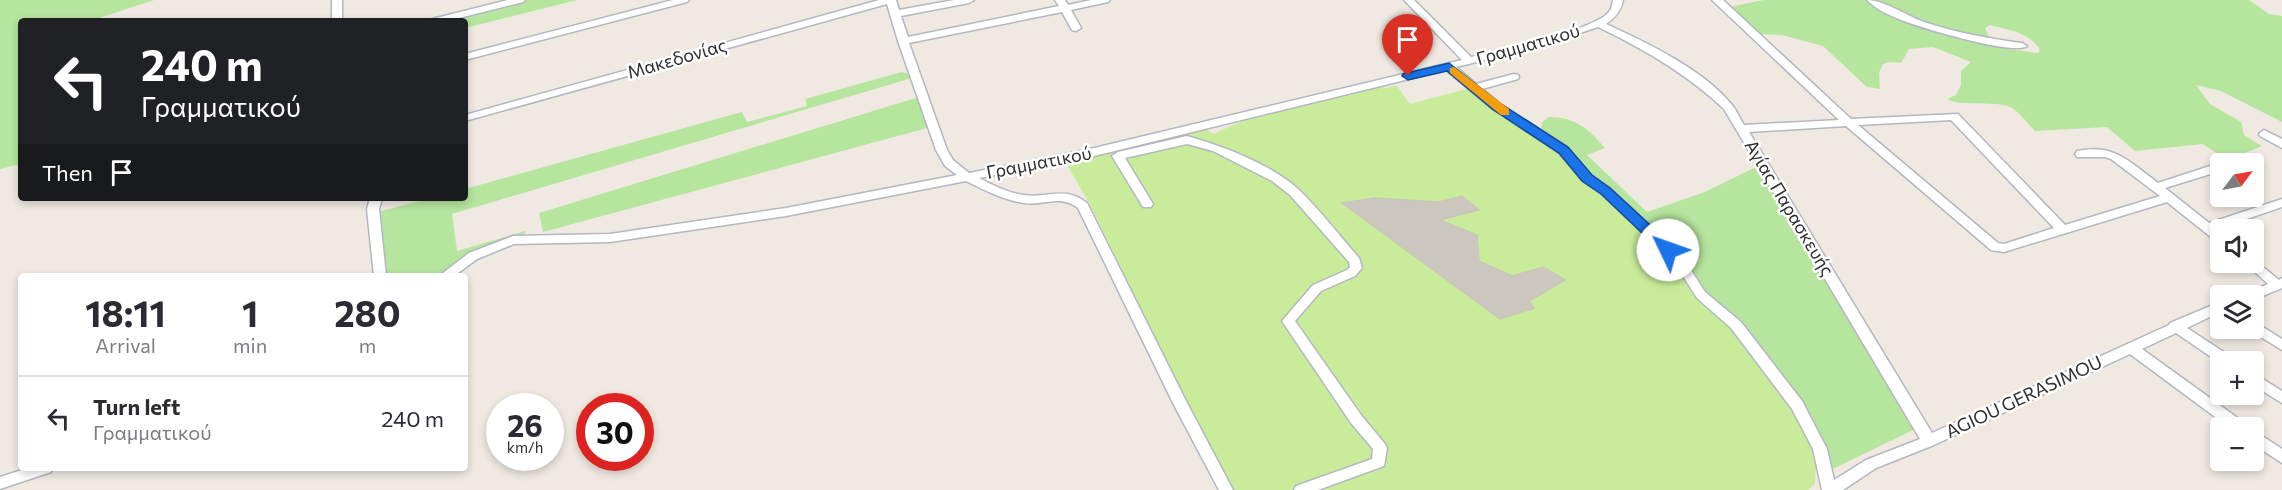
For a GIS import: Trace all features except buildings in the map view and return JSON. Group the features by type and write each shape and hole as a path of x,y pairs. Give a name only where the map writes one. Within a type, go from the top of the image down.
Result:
{"street":[{"path":"337,0 337,18"},
{"path":"447,18 520,0"},
{"path":"468,56 684,0"},
{"path":"890,0 949,164 969,177 1021,199 1065,196 1083,206 1180,405 1226,490"},
{"name":"Μακεδονίας","path":"468,117 890,0"},
{"path":"895,14 969,0"},
{"path":"903,41 1062,4 1106,0"},
{"path":"1408,0 1470,62"},
{"name":"Γραμματικού","path":"449,273 473,256 513,240 610,238 786,212 1090,153 1470,62 1599,24 1611,16 1617,8 1618,0"},
{"path":"1717,0 1912,179 1995,247 2004,248 2169,197"},
{"path":"1872,0 1882,8 1908,19 1997,43 2022,46"},
{"path":"1062,4 1076,28"},
{"name":"Αγίας Παρασκευής","path":"1599,24 1653,51 1701,82 1728,107 1929,441"},
{"path":"1449,67 1496,106 1563,150 1587,178 1606,191 1678,259 1701,295 1736,325 1797,405 1820,449 1830,490"},
{"path":"1474,88 1514,77"},
{"path":"1741,129 1948,115 1956,117 2062,229"},
{"path":"2264,134 2282,144"},
{"path":"1147,204 1118,156 1187,140 1217,148 1276,178 1294,192 1355,261 1356,268 1351,273 1317,288 1288,321 1356,419 1380,448 1378,462 1301,490"},
{"path":"2081,154 2110,154 2210,230"},
{"path":"2156,187 2210,170"},
{"path":"375,201 373,209 380,273"},
{"path":"2207,228 2282,203"},
{"path":"2264,273 2279,284 2264,290"},
{"name":"AGIOU GERASIMOU","path":"1830,490 1871,464 1929,441 2210,311"},
{"path":"2175,326 2212,351"},
{"path":"2264,333 2282,345"},
{"path":"2131,348 2226,417"},
{"path":"2264,386 2282,398"},
{"path":"2264,444 2282,457"},
{"path":"0,483 37,471"}],"green space":[{"path":"0,0 154,0 99,18 18,18 18,165 0,169"},
{"path":"527,0 577,0 468,27 468,18 454,18"},
{"path":"1764,0 1870,0 1888,14 1913,23 2007,49 2038,53 2040,50 2030,39 2011,30 1990,25 1985,28 1989,37 1946,28 1902,14 1877,0 2249,0 2269,14 2282,16 2282,122 2221,91 2196,85 2210,104 2241,122 2244,135 2262,146 2244,153 2216,153 2203,144 2135,151 2107,127 2035,131 2010,107 1995,104 1959,103 1947,99 1956,95 1961,85 1961,71 1971,62 1933,47 1909,49 1901,63 1883,64 1879,73 1880,89 1867,87 1823,46 1782,35 1758,34 1729,7"},
{"path":"902,72 910,74 912,78 452,214 457,251 525,231 525,234 491,244 441,273 382,273 374,213 419,201 468,201 468,188 742,112 747,122 807,106 805,99"},
{"path":"1396,85 1410,104 1470,88 1556,147 1668,252 1733,327 1791,405 1816,455 1815,484 1808,490 1233,490 1168,365 1093,210 1065,161 1203,128 1214,134 1253,117 1295,105 1379,86 1386,88"},
{"path":"919,97 931,127 543,232 539,213"},
{"path":"1549,117 1574,122 1593,135 1605,148 1587,155 1647,212 1705,192 1756,167 1917,428 1835,468 1829,467 1541,132 1542,122"}],"slow traffic":[{"path":"1454,71 1505,112"}],"route":[{"path":"1408,76 1449,67 1496,106 1556,144 1587,178 1606,191 1668,250"}]}
